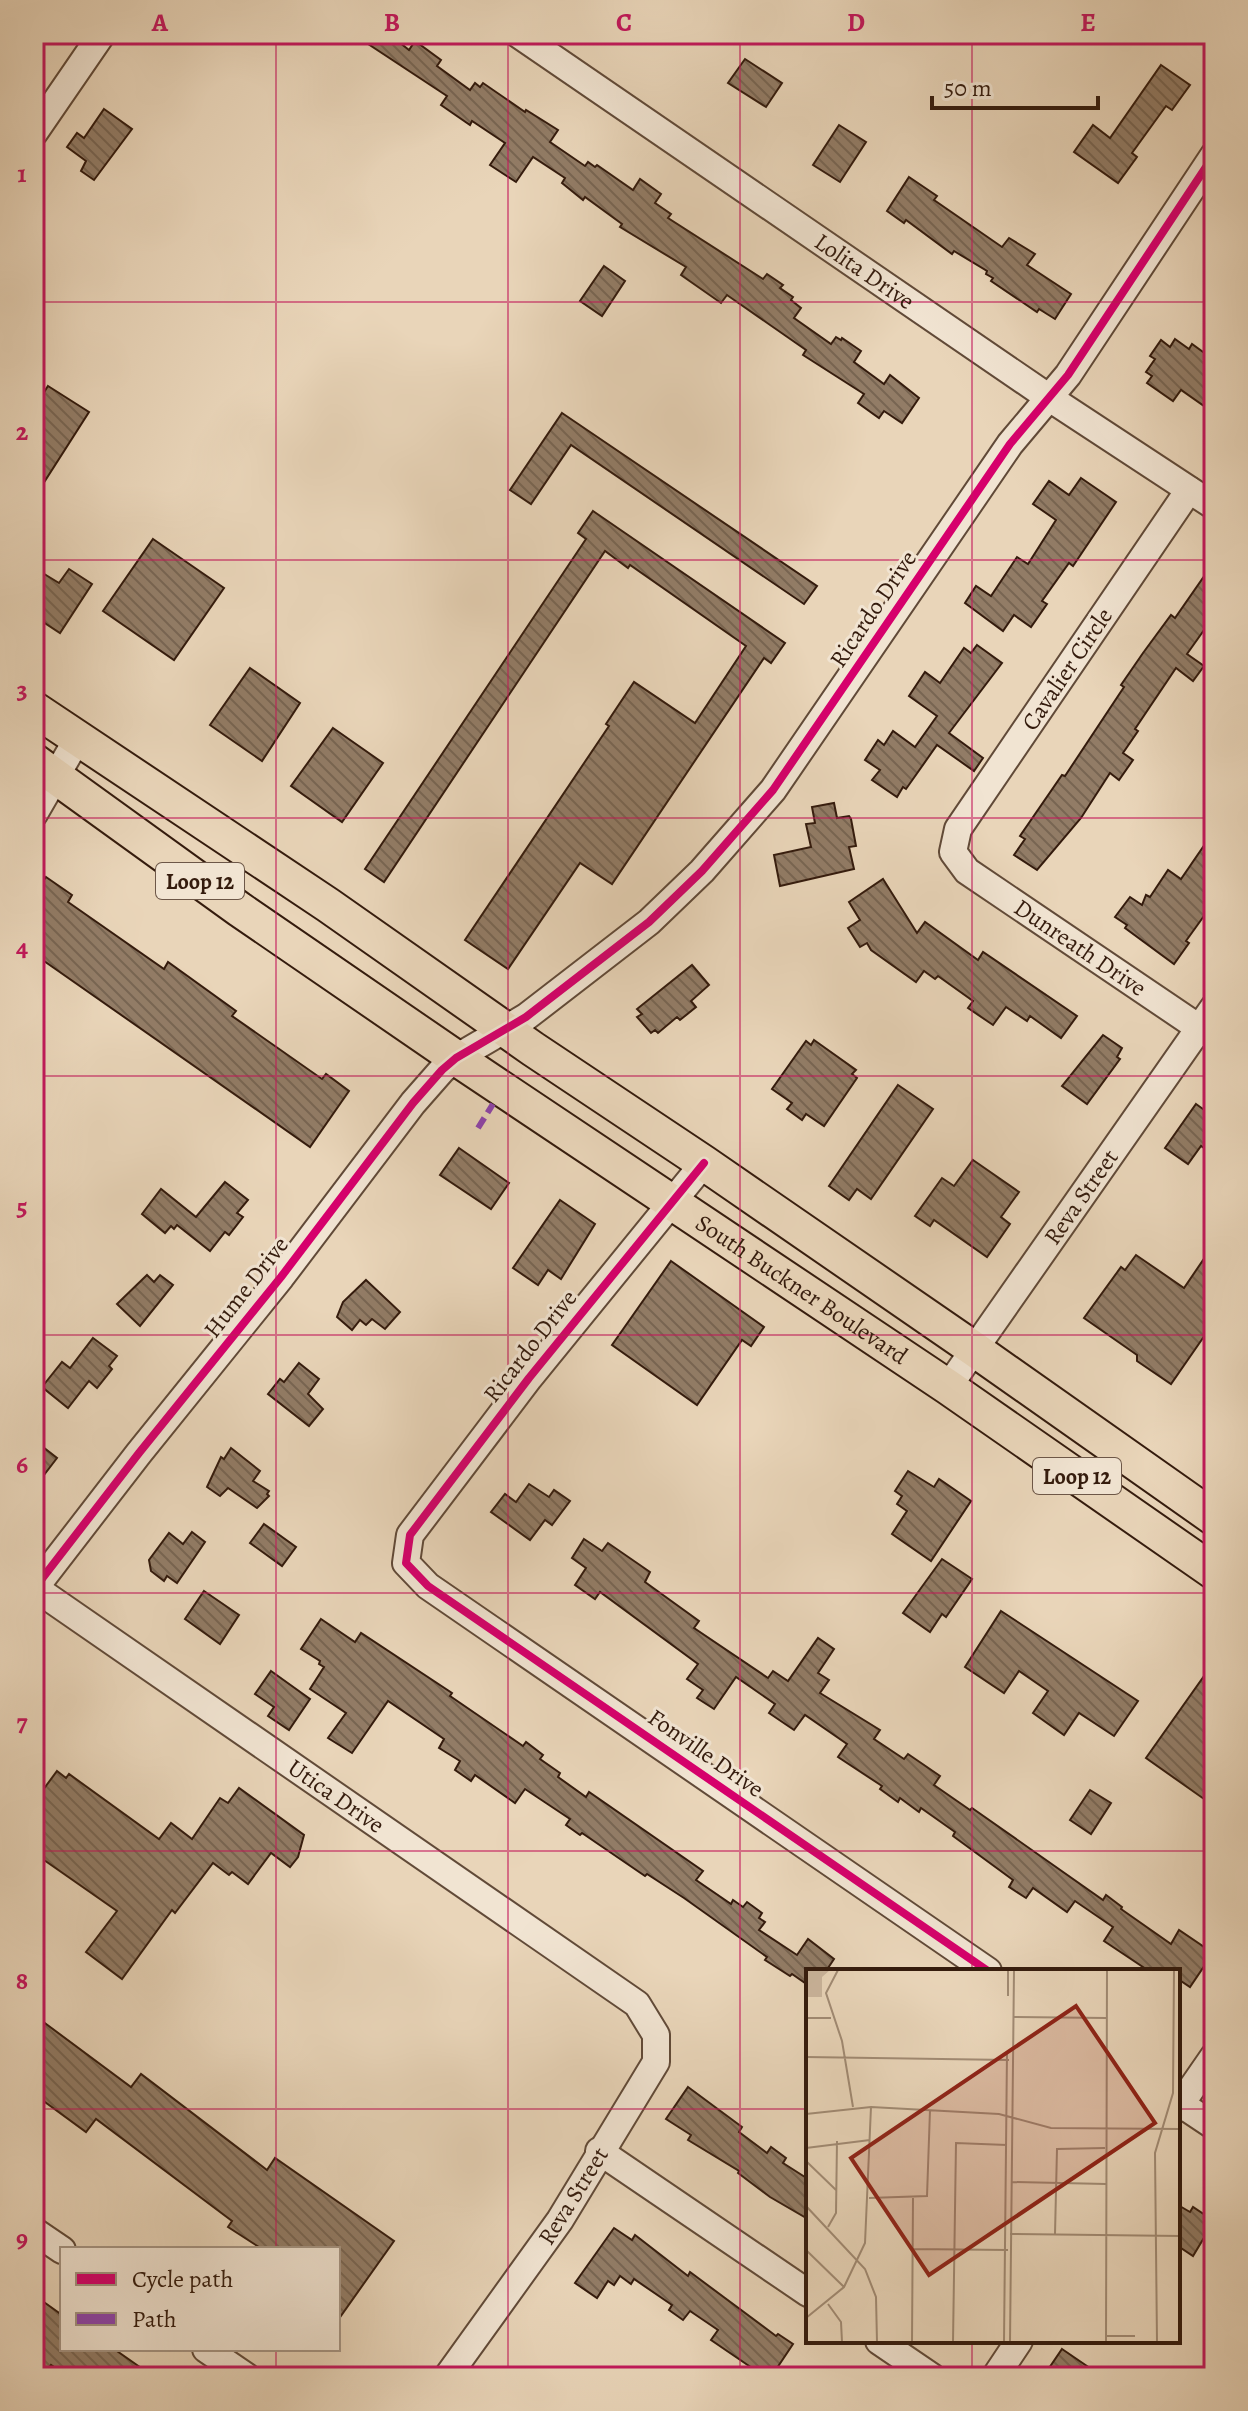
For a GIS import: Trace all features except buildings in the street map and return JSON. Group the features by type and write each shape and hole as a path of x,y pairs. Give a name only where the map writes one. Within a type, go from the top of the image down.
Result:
{"main road":[{"name":"South Buckner Boulevard","path":"34,709 328,905 974,1349 1214,1518"},
{"name":"South Buckner Boulevard","path":"45,769 239,909 948,1387 1214,1572"}],"street":[{"path":"34,133 102,34"},
{"name":"Lolita Drive","path":"518,34 1048,397 1214,506"},
{"name":"Ricardo Drive","path":"505,1028 537,1008 649,922 681,893 773,790 1010,444 1068,375 1214,155"},
{"name":"Cavalier Circle","path":"953,852 958,829 1189,490"},
{"path":"34,814 45,769 78,738"},
{"name":"Dunreath Drive","path":"953,852 967,871 1209,1025"},
{"name":"Reva Street","path":"948,1387 1209,1025"},
{"name":"Hume Drive","path":"34,1589 281,1277 413,1103 456,1058 505,1028"},
{"name":"Ricardo Drive","path":"406,1563 410,1535 537,1368 704,1163"},
{"name":"Fonville Drive","path":"406,1563 428,1586 985,1969"},
{"name":"Utica Drive","path":"34,1589 637,2004"},
{"name":"Reva Street","path":"447,2377 560,2220 599,2151 656,2062 656,2035 637,2004"},
{"path":"1180,2103 1214,2056"},
{"path":"1180,2105 1214,2126"},
{"path":"599,2151 806,2292"},
{"path":"34,2231 60,2249"},
{"path":"882,2343 932,2377"},
{"path":"995,2377 1018,2343"},
{"path":"209,2351 247,2377"}],"marked path":[{"path":"478,1128 493,1104"}],"cycle path":[{"path":"34,1589 281,1277 413,1103 442,1070 456,1058 526,1017 649,922 702,871 773,790 1010,444 1068,375 1214,155"},
{"path":"704,1163 529,1378 410,1535 406,1563 428,1586 985,1969"}]}
